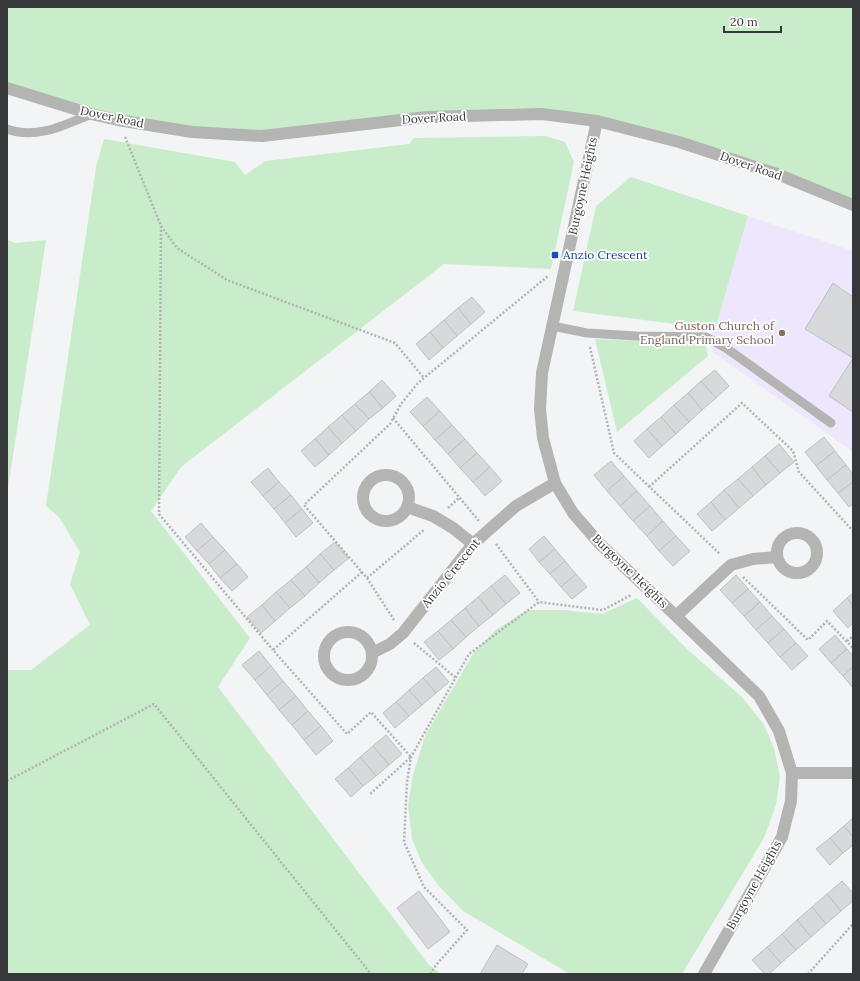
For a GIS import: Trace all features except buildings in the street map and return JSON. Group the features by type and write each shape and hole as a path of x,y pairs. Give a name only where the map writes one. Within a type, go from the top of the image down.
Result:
{"street":[{"name":"Dover Road","path":"7,88 91,114 118,120 192,132 262,136 427,117 542,114 597,121 679,142 777,174 853,205"},
{"name":"Burgoyne Heights","path":"597,121 542,373 540,409 543,438 555,483 572,514 599,543 759,696 779,731 792,773 791,801 782,836 704,974"},
{"name":"Anzio Crescent","path":"372,654 390,644 403,633 473,544 516,506 555,483"},
{"path":"407,507 437,519 453,528 473,544"},
{"path":"676,616 731,565 752,559 777,557"},
{"path":"349,632 365,638 370,645 372,654 372,662 369,670 363,676 355,680 347,681 338,679 331,675 323,660 327,643 340,633 349,632"},
{"path":"792,773 853,773"}],"lane":[{"path":"7,129 16,133 51,130 91,114"},
{"path":"552,326 587,333 636,336 706,337 726,348 831,423"}],"path":[{"path":"118,120 160,226 177,248 227,280 395,343 424,378"},
{"path":"160,226 159,514 273,650 347,734 371,712 411,757"},
{"path":"456,678 403,633 367,578 304,505 390,424 401,404 418,383 567,260"},
{"path":"587,333 614,453 808,640 827,621 853,648"},
{"path":"649,487 742,403 793,451 799,472 853,531"},
{"path":"393,418 460,497 539,602"},
{"path":"367,578 437,519 460,497"},
{"path":"273,650 362,572"},
{"path":"369,795 411,757 469,654 539,602 603,610 645,587"},
{"path":"847,641 853,636"},
{"path":"7,781 154,704 371,974"},
{"path":"411,757 407,782 404,842 424,887 467,930 430,974"},
{"path":"808,974 853,924"}],"shaded area":[{"name":"Guston Church of England Primary School","path":"748,216 853,251 853,452 713,352 706,337 715,329"}],"green space":[{"path":"7,7 853,7 853,208 686,144 542,114 262,136 237,141 192,132 7,88"},
{"path":"546,136 565,142 574,162 551,269 444,264 181,467 151,511 250,638 218,687 429,965 441,974 7,974 7,670 31,670 90,625 70,584 80,552 59,517 46,506 96,167 104,139 235,162 245,175 265,161 409,144 414,138"},
{"path":"631,177 748,216 715,329 573,311 596,206"},
{"path":"7,240 16,243 46,240 7,495"},
{"path":"595,339 705,344 708,356 617,432"},
{"path":"637,598 688,650 742,697 764,725 774,748 780,777 776,805 764,838 682,974 570,974 463,911 439,886 422,863 412,839 408,805 413,775 425,736 474,652 497,629 528,610 564,610 602,614"}],"place":[{"name":"Anzio Crescent","path":"555,255"},
{"name":"Guston Church of England Primary School","path":"782,333"}]}
